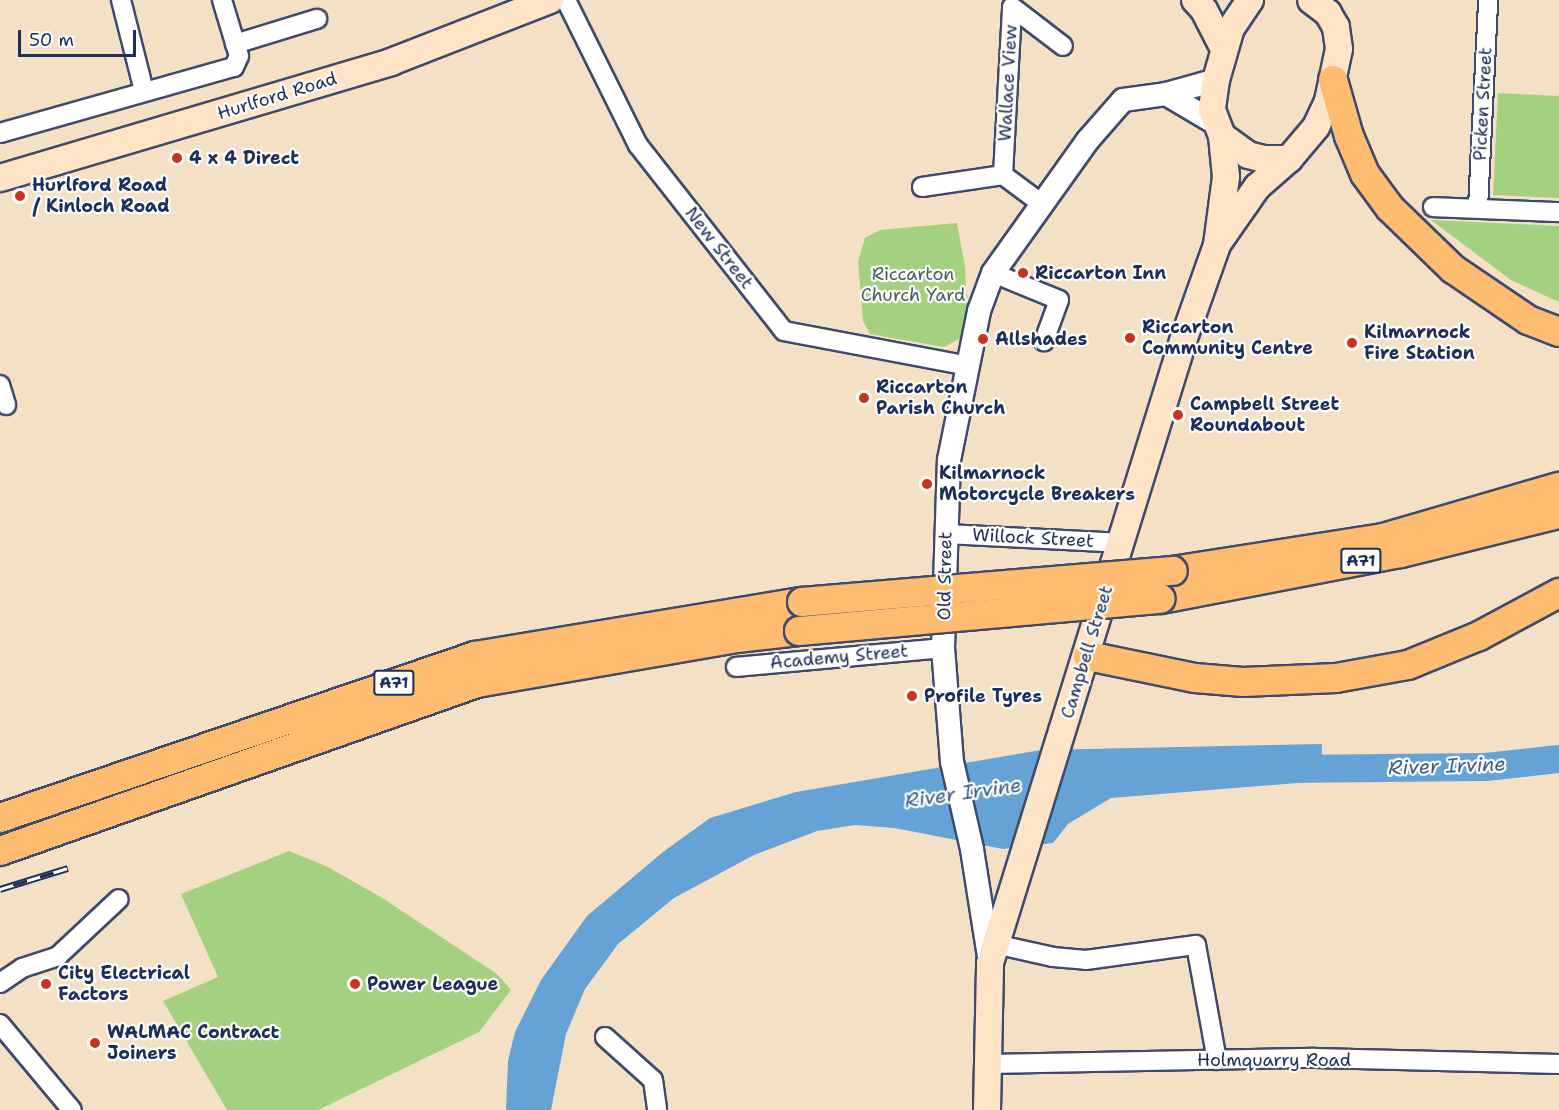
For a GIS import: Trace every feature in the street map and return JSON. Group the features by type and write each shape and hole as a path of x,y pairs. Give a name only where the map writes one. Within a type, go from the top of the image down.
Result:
{"main road":[{"name":"Hurlford Road","path":"0,178 382,65 505,9 550,0"},
{"path":"1195,0 1204,10 1224,49"},
{"name":"Campbell Street","path":"987,1110 992,953 1006,902 1088,656 1120,543 1217,245 1226,177 1218,129 1216,80 1235,18 1250,0"},
{"name":"Campbell Street","path":"1217,245 1257,187 1289,159 1316,127 1334,80 1339,49 1336,27 1324,4"},
{"path":"1334,80 1349,136 1365,174 1390,208 1454,269 1528,320 1559,332"},
{"path":"1218,129 1248,155 1289,159"},
{"name":"A71","path":"0,818 475,656 802,602 1173,571 1383,538 1559,487"},
{"name":"A71","path":"0,851 477,682 737,638 1161,599 1401,554 1559,514"},
{"path":"1088,656 1195,678 1243,682 1336,678 1408,665 1479,636 1559,593"}],"street":[{"path":"121,0 144,91"},
{"path":"0,133 234,67 239,56 222,0"},
{"name":"New Street","path":"566,0 638,145 784,331 969,366"},
{"name":"Picken Street","path":"1478,208 1488,0"},
{"name":"Wallace View","path":"1003,175 1012,7 1063,46"},
{"path":"236,44 317,19"},
{"name":"Old Street","path":"992,953 952,762 943,648 945,534 950,460 979,311 993,273 1042,204 1123,100 1166,94 1216,80"},
{"path":"1166,94 1218,129"},
{"path":"922,187 1003,175 1042,204"},
{"path":"1433,207 1559,212"},
{"path":"993,273 1059,300 1044,341"},
{"path":"0,385 6,405"},
{"name":"Willock Street","path":"945,534 1120,543"},
{"name":"Academy Street","path":"736,667 943,648"},
{"path":"980,889 1006,902"},
{"path":"0,983 22,968 58,956 119,899"},
{"path":"992,953 1086,960 1196,945 1217,1060"},
{"path":"0,1024 72,1110"},
{"path":"606,1037 653,1080 657,1110"},
{"name":"Holmquarry Road","path":"988,1064 1315,1058 1559,1064"}],"green space":[{"path":"1498,93 1559,96 1559,198 1493,195"},
{"path":"1431,220 1559,226 1559,302 1511,280"},
{"name":"Riccarton Church Yard","path":"957,223 965,267 968,328 965,336 944,347 870,334 863,321 858,261 865,238 880,230"},
{"name":"Power League","path":"289,851 326,866 384,899 497,974 511,990 479,1032 318,1110 227,1110 163,1001 218,977 181,894"}],"water":[{"path":"1322,744 1321,781 1111,798 1068,824 1053,843 1003,849 894,828 855,825 817,831 754,855 674,898 618,944 585,989 566,1034 551,1110 506,1110 508,1061 515,1032 541,980 587,916 663,852 710,818 796,792 1041,750"}],"waterway":[{"name":"River Irvine","path":"1284,769 1486,767 1559,759"}],"railway":[{"path":"0,889 68,868"}],"place":[{"name":"4 x 4 Direct","path":"177,158"},
{"name":"Hurlford Road / Kinloch Road","path":"20,196"},
{"name":"Riccarton Inn","path":"1023,273"},
{"name":"Riccarton Community Centre","path":"1130,338"},
{"name":"Allshades","path":"983,339"},
{"name":"Kilmarnock Fire Station","path":"1352,343"},
{"name":"Riccarton Parish Church","path":"864,398"},
{"name":"Campbell Street Roundabout","path":"1178,415"},
{"name":"Kilmarnock Motorcycle Breakers","path":"927,484"},
{"name":"Profile Tyres","path":"912,696"},
{"name":"City Electrical Factors","path":"46,984"},
{"name":"Power League","path":"355,984"},
{"name":"WALMAC Contract Joiners","path":"95,1043"}]}
